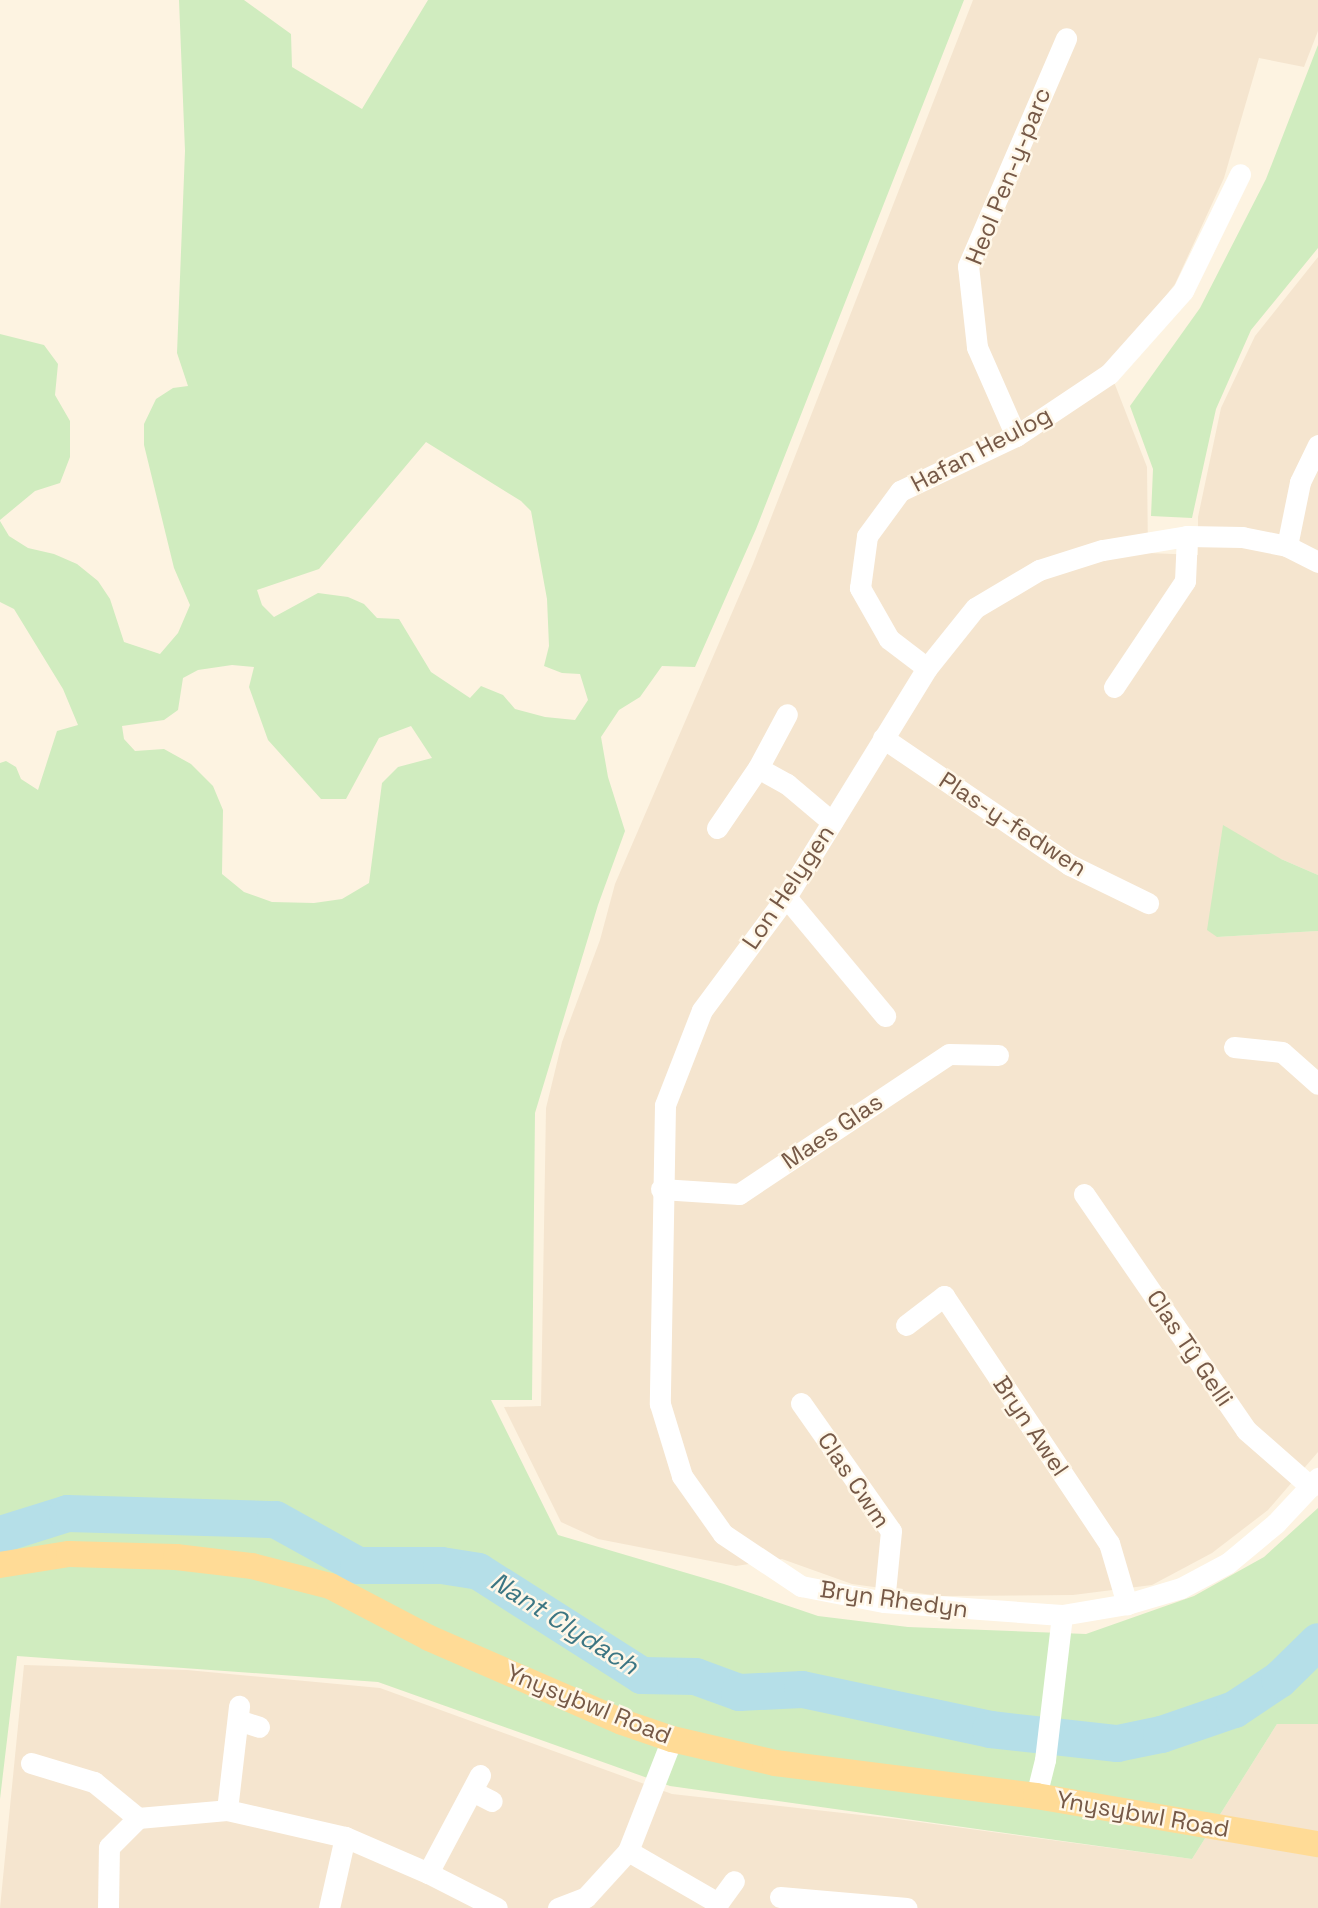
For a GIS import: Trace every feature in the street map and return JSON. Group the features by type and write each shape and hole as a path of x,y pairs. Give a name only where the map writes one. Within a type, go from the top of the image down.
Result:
{"main road":[{"name":"Ynysybwl Road","path":"0,1565 69,1554 176,1557 252,1566 330,1586 429,1638 622,1722 672,1739 775,1763 1036,1796 1318,1844"}],"street":[{"name":"Heol Pen-y-parc","path":"1016,436 977,347 968,266 1066,38"},
{"name":"Hafan Heulog","path":"927,668 889,639 860,588 867,536 900,491 1016,436 1109,374 1183,291 1240,174"},
{"path":"1287,546 1300,482 1318,445"},
{"name":"Lon Helygen","path":"662,1189 665,1105 702,1010 786,897 927,668 975,608 1039,570 1102,550 1187,536"},
{"path":"1114,687 1185,581 1187,536 1242,537 1287,546 1318,562"},
{"path":"717,828 758,768 787,714"},
{"name":"Plas-y-fedwen","path":"883,738 1070,864 1148,903"},
{"path":"758,768 787,784 832,822"},
{"path":"786,897 885,1016"},
{"path":"1234,1047 1282,1052 1318,1084"},
{"name":"Maes Glas","path":"662,1189 738,1194 949,1054 998,1055"},
{"name":"Bryn Rhedyn","path":"662,1189 660,1405 682,1476 723,1534 802,1586 884,1602 1062,1615 1127,1604 1181,1588 1228,1563 1315,1482"},
{"name":"Clas Tŷ Gelli","path":"1084,1194 1245,1430 1315,1482"},
{"name":"Bryn Awel","path":"906,1325 944,1296 1109,1543 1127,1604"},
{"name":"Clas Cwm","path":"802,1404 891,1531 884,1602"},
{"path":"1036,1796 1045,1760 1059,1659 1062,1615"},
{"path":"227,1810 239,1713 259,1727"},
{"path":"558,1908 586,1897 628,1851 672,1739"},
{"path":"31,1763 94,1782 138,1818"},
{"path":"428,1873 476,1783 492,1801"},
{"path":"108,1908 109,1847 138,1818 227,1810 345,1837 428,1873 497,1908"},
{"path":"329,1908 345,1837"},
{"path":"628,1851 718,1903 734,1881"},
{"path":"780,1897 907,1908"}],"shaded area":[{"path":"973,0 1318,0 1318,31 1304,67 1259,58 1224,178 1175,284 1140,329 1107,364 1147,467 1148,553 1198,555 1198,517 1221,408 1255,336 1318,257 1318,875 1281,859 1217,937 1318,931 1318,1452 1268,1510 1212,1553 1152,1585 1073,1595 940,1596 852,1584 782,1559 736,1566 598,1539 561,1522 504,1407 541,1406 546,1108 562,1042 600,940 615,884 753,564"},
{"path":"24,1665 187,1670 380,1688 672,1794 897,1819 1192,1859 1277,1724 1318,1724 1318,1908 0,1908"}],"green space":[{"path":"179,0 244,0 291,34 292,67 362,109 428,0 964,0 756,529 695,667 662,666 640,697 619,710 601,737 608,777 625,831 598,905 535,1113 532,1400 491,1400 558,1535 724,1584 818,1616 908,1627 1086,1634 1194,1596 1264,1557 1318,1508 1318,1724 1277,1724 1192,1859 670,1786 378,1682 17,1656 0,1799 0,763 6,761 16,767 21,779 38,790 57,731 78,725 63,689 14,609 0,602 0,521 9,536 28,548 54,554 77,564 98,581 110,599 124,642 160,654 178,633 190,605 174,568 144,445 144,424 156,399 173,388 188,386 177,353 185,151","holes":["426,442 521,501 531,511 547,599 549,646 544,666 562,673 580,674 588,700 575,720 545,717 515,709 503,695 481,686 470,698 431,672 399,619 377,618 364,604 348,597 318,593 274,617 262,605 257,590 319,569","232,665 254,667 249,687 268,740 321,799 346,799 379,738 411,726 432,758 398,767 382,783 369,883 342,899 314,903 272,902 244,892 222,874 223,810 213,786 191,764 164,749 135,751 124,739 122,726 164,720 178,710 183,678 198,670"]},
{"path":"1318,45 1318,248 1251,330 1216,409 1192,518 1151,516 1153,469 1130,406 1200,308 1266,179"},
{"path":"0,334 44,345 58,364 55,395 70,421 70,457 60,483 35,491 0,520"},
{"path":"1223,825 1281,859 1318,875 1318,931 1217,937 1207,930"}],"waterway":[{"name":"Nant Clydach","path":"0,1534 67,1513 275,1519 358,1565 441,1565 478,1571 641,1675 695,1676 739,1692 802,1689 990,1729 1117,1743 1161,1734 1234,1709 1279,1679 1318,1641"}]}
